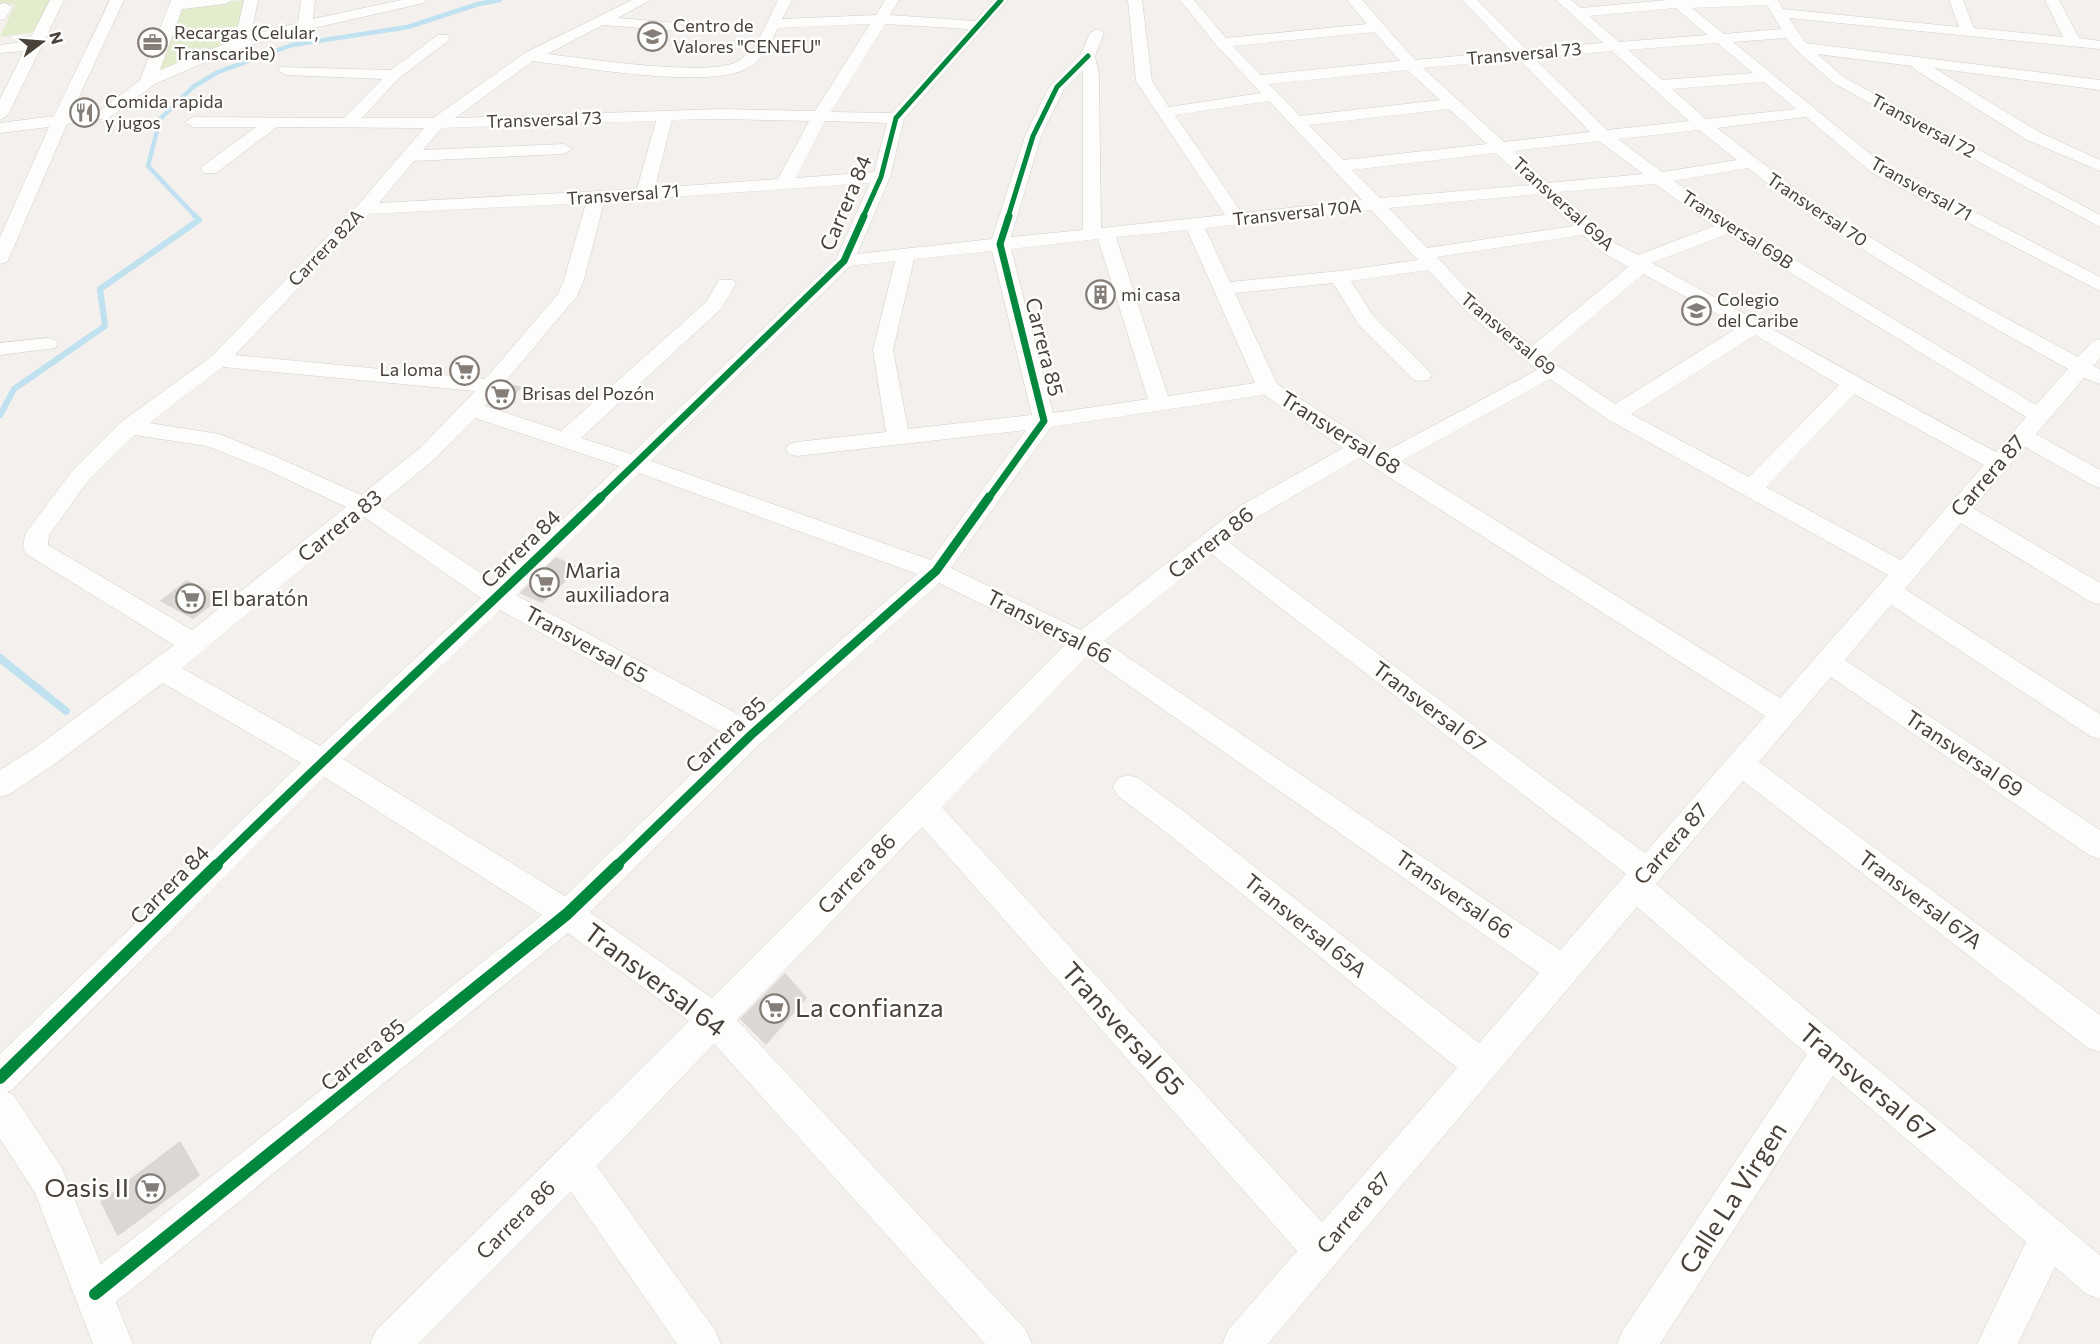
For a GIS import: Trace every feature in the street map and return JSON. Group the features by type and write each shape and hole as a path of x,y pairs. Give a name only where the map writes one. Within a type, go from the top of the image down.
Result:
{"street":[{"path":"0,115 4,98 22,71 57,0"},
{"path":"0,258 60,121 117,0"},
{"path":"147,83 177,3 225,0"},
{"path":"242,42 251,0"},
{"path":"305,27 308,0"},
{"path":"0,128 108,113 122,99 177,67 242,42 305,27 371,6 419,0"},
{"name":"Carrera 82A","path":"194,644 46,556 35,548 37,534 80,476 129,427 219,360 364,209 437,123 530,56 643,0"},
{"path":"530,56 646,70 689,72 737,68 761,46 785,0"},
{"path":"783,185 820,116 892,0"},
{"name":"Carrera 84","path":"0,1078 322,761 498,597 844,261 881,177 896,118 1000,0"},
{"path":"1135,0 1144,81 1237,219"},
{"name":"Transversal 69","path":"1187,0 1222,43 1478,312 1532,357 1615,414 1750,490 1896,582"},
{"name":"Transversal 69A","path":"1354,0 1410,64 1606,246 1755,326 1852,384 1998,463"},
{"name":"Transversal 69B","path":"1469,0 1603,136 1728,227 2031,426"},
{"name":"Transversal 70","path":"1563,0 1704,126 1750,164 1808,206 1964,303 2090,373"},
{"path":"1956,0 1968,31"},
{"path":"2052,0 2073,42"},
{"path":"1577,13 1676,2 1774,5 1870,16 1968,31 2100,45"},
{"name":"Transversal 71","path":"1676,2 1878,169 2100,285"},
{"name":"Transversal 72","path":"1774,5 1790,33 1802,47 1840,81 2100,222"},
{"path":"0,8 5,7 0,16"},
{"path":"774,24 881,19 976,26"},
{"path":"600,21 677,27"},
{"path":"1222,43 1378,27"},
{"path":"1000,244 1033,136 1057,87 1088,56 1096,33"},
{"name":"Transversal 73","path":"1258,80 1522,54 1790,33"},
{"path":"348,122 394,75 443,38"},
{"path":"0,50 35,45"},
{"path":"1802,47 2100,85"},
{"path":"1088,56 1091,75 1098,234 1160,404"},
{"path":"1911,61 2033,136 2100,166"},
{"path":"286,70 394,75"},
{"path":"0,74 22,71"},
{"path":"1659,85 1768,77"},
{"path":"1165,112 1274,96"},
{"path":"1297,121 1452,104"},
{"path":"1339,166 1811,112"},
{"name":"Transversal 73","path":"193,122 437,123 720,114 896,118"},
{"path":"644,194 665,117"},
{"path":"210,169 274,122"},
{"path":"410,156 564,149"},
{"name":"Transversal 70A","path":"844,261 1375,204 1659,178 1750,164"},
{"name":"Transversal 71","path":"364,209 596,197 881,177"},
{"name":"Carrera 83","path":"0,785 46,755 162,669 429,452 471,409 567,296 574,280 596,197"},
{"path":"1194,224 1268,388"},
{"path":"1532,357 1638,264 1728,227"},
{"path":"1223,288 1339,277 1587,229"},
{"name":"Carrera 85","path":"95,1294 567,914 751,735 936,571 1044,421 1000,244"},
{"path":"897,437 883,350 906,255"},
{"path":"1339,277 1366,321 1421,375"},
{"path":"565,440 714,305 726,284"},
{"path":"1615,414 1755,326"},
{"path":"0,350 48,344"},
{"name":"Carrera 87","path":"1242,1344 1998,463 2031,426 2090,373 2100,345"},
{"path":"219,360 490,386"},
{"name":"Carrera 86","path":"390,1344 573,1164 1084,642 1248,512 1550,371"},
{"path":"1750,490 1852,384"},
{"name":"Transversal 68","path":"797,449 1044,421 1268,388 1784,714"},
{"name":"Transversal 66","path":"471,409 636,464 936,571 1084,642 1111,657 1563,971"},
{"path":"2031,426 2100,480"},
{"name":"Transversal 65","path":"129,427 211,439 273,464 364,506 498,597 751,735"},
{"path":"1958,510 2100,595"},
{"name":"Transversal 67","path":"1212,542 1641,879 1829,1051 2100,1280"},
{"path":"1896,582 2100,728"},
{"name":"Transversal 69","path":"1828,662 2100,846"},
{"name":"Transversal 64","path":"162,669 322,761 567,914 715,1020 1012,1344"},
{"name":"Transversal 67A","path":"1741,764 2100,1036"},
{"name":"Transversal 65A","path":"1128,787 1174,821 1481,1066"},
{"name":"Transversal 65","path":"923,807 1322,1251"},
{"name":"Calle La Virgen","path":"1637,1344 1829,1051"},
{"path":"0,1107 49,1181 114,1344"},
{"path":"573,1164 701,1344"},
{"path":"1997,1344 2049,1237"}],"green space":[{"path":"0,0 50,0 35,32 0,37 15,4 0,5"},
{"path":"247,0 237,42 157,76 182,7"}],"building":[{"name":"Brisas del Pozón","path":"506,385 521,387 506,405 490,403"},
{"name":"Maria auxiliadora","path":"556,558 579,568 542,602 521,593"},
{"name":"El baratón","path":"187,581 220,598 193,618 161,601"},
{"name":"La confianza","path":"785,974 806,998 766,1044 741,1019"},
{"name":"Oasis II","path":"180,1142 199,1175 118,1235 101,1202"}],"waterway":[{"path":"196,217 148,166 160,119 193,87 218,72 292,45 408,27 478,4 500,0"},
{"path":"0,415 14,389 105,326 100,289 199,220 196,217"},
{"path":"0,658 66,711"}],"cycle path":[{"path":"0,1078 322,761 498,597 844,261 881,177 896,118 1001,0"},
{"path":"95,1294 567,914 751,735 936,571 1044,421 1000,244 1033,136 1057,87 1088,56"}],"place":[{"name":"Centro de Valores \"CENEFU\"","path":"652,36"},
{"name":"Recargas (Celular, Transcaribe)","path":"153,43"},
{"name":"Comida rapida y jugos","path":"84,112"},
{"name":"mi casa","path":"1100,295"},
{"name":"Colegio del Caribe","path":"1696,310"},
{"name":"La loma","path":"464,370"},
{"name":"Brisas del Pozón","path":"501,394"},
{"name":"Maria auxiliadora","path":"544,583"},
{"name":"El baratón","path":"190,599"},
{"name":"La confianza","path":"774,1008"},
{"name":"Oasis II","path":"150,1188"}]}
